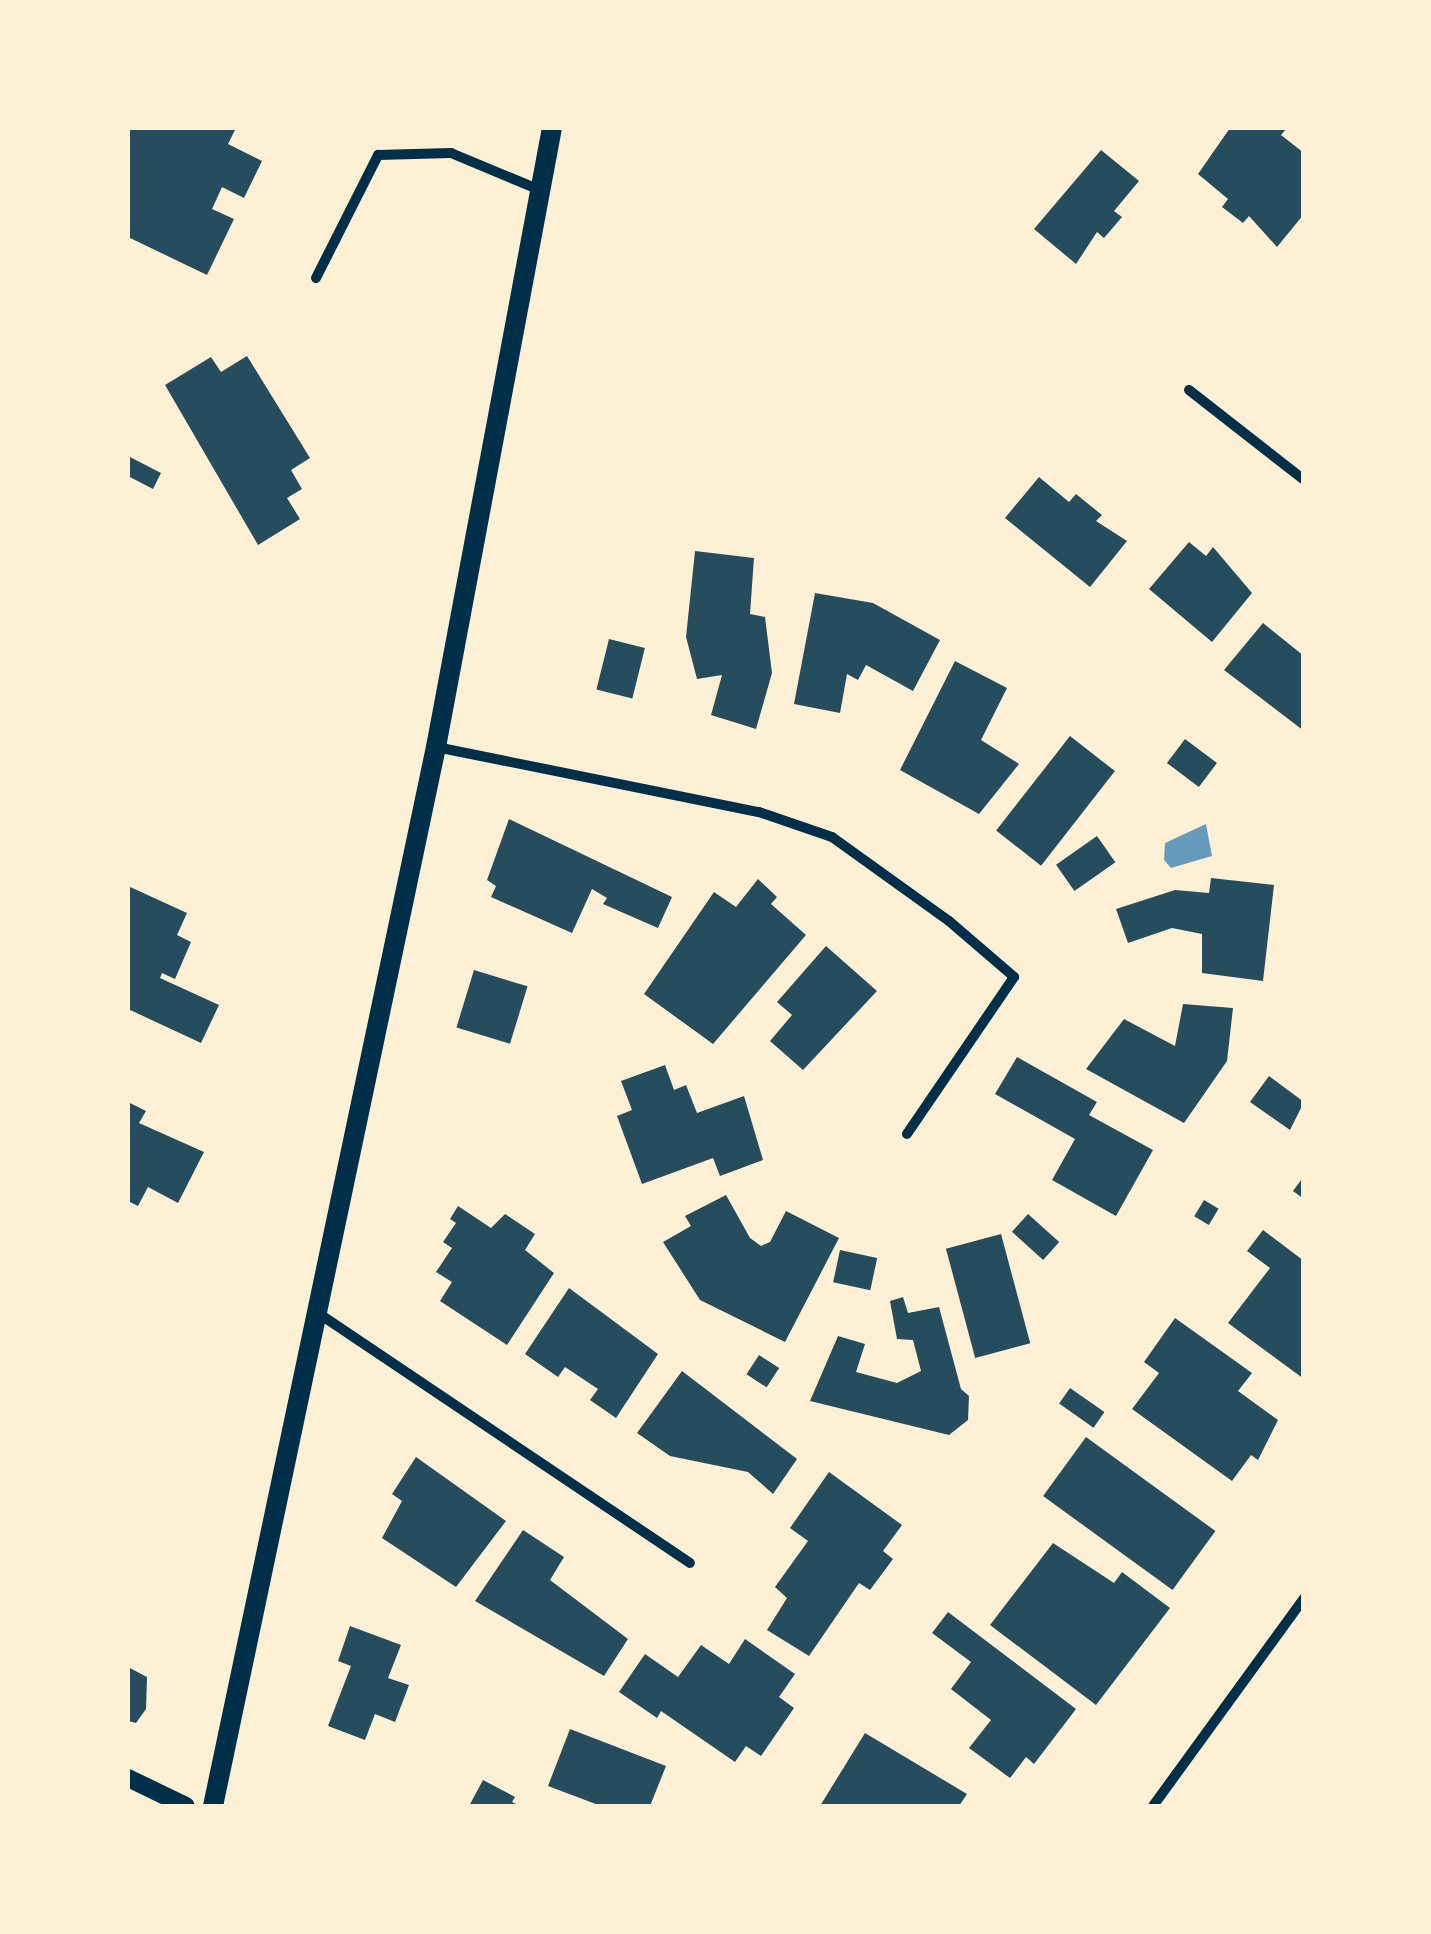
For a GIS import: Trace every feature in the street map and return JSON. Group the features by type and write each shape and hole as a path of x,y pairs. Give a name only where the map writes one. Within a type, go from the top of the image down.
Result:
{"main road":[{"path":"213,1806 436,747 552,128"}],"street":[{"path":"316,278 378,156 451,154 540,190"},
{"path":"1188,390 1304,480"},
{"path":"436,747 759,812 832,837 896,878 1014,977 907,1134"},
{"path":"318,1313 690,1563"},
{"path":"1154,1806 1304,1598"},
{"path":"128,1778 186,1806"}],"water":[{"path":"1206,824 1212,856 1171,868 1164,860 1165,843"}],"building":[{"path":"128,128 236,128 228,144 262,161 244,198 222,187 212,209 234,219 207,275 128,237"},
{"path":"1230,128 1287,128 1281,135 1304,153 1304,214 1277,247 1249,216 1243,223 1222,207 1228,199 1198,174"},
{"path":"1101,150 1139,181 1114,211 1122,217 1104,238 1097,232 1076,264 1034,229"},
{"path":"247,356 310,458 291,470 302,489 287,498 300,519 258,545 165,385 211,357 221,372"},
{"path":"130,457 161,473 153,489 128,476"},
{"path":"1039,477 1069,502 1076,494 1102,515 1096,521 1127,541 1090,587 1005,518"},
{"path":"1189,542 1206,556 1213,547 1252,593 1212,642 1149,589"},
{"path":"695,551 754,558 750,614 765,617 772,673 756,729 711,715 722,675 697,679 686,637"},
{"path":"815,593 873,603 940,640 913,691 866,665 858,680 847,674 840,713 794,704"},
{"path":"1263,623 1304,656 1304,731 1224,670"},
{"path":"609,639 645,648 632,698 596,689"},
{"path":"955,661 1007,688 981,740 1019,764 979,814 900,770"},
{"path":"1070,736 1115,771 1041,866 996,831"},
{"path":"1185,739 1217,763 1199,787 1167,763"},
{"path":"509,819 672,897 658,928 603,904 607,898 592,889 572,933 491,897 496,886 487,880"},
{"path":"1097,836 1115,862 1074,891 1056,865"},
{"path":"1211,878 1274,885 1263,981 1202,973 1202,934 1172,928 1128,943 1116,909 1175,890 1209,893"},
{"path":"758,879 777,897 771,904 806,935 713,1044 644,994 714,892 736,907"},
{"path":"128,886 187,913 177,935 191,942 175,979 162,973 160,978 219,1005 201,1043 128,1009"},
{"path":"826,946 877,991 803,1070 770,1041 792,1015 777,1002"},
{"path":"474,970 528,986 510,1044 456,1027"},
{"path":"1183,1004 1233,1008 1227,1061 1184,1123 1086,1069 1124,1019 1175,1046"},
{"path":"1017,1057 1097,1102 1089,1115 1153,1150 1116,1216 1052,1180 1075,1139 995,1094"},
{"path":"665,1065 674,1090 686,1085 697,1113 744,1096 763,1160 720,1176 713,1158 642,1184 617,1116 632,1110 621,1081"},
{"path":"1269,1076 1304,1102 1290,1130 1250,1102"},
{"path":"128,1102 146,1111 139,1123 204,1152 178,1203 148,1187 138,1206 128,1201"},
{"path":"1304,1176 1304,1199 1293,1191"},
{"path":"726,1195 750,1238 761,1246 770,1242 786,1211 839,1238 785,1342 700,1300 663,1242 691,1226 685,1216"},
{"path":"1204,1200 1219,1209 1209,1225 1194,1216"},
{"path":"458,1206 491,1228 505,1214 535,1234 525,1250 554,1273 507,1345 440,1301 452,1282 436,1272 452,1248 443,1242 456,1223 450,1219"},
{"path":"1028,1214 1059,1242 1043,1260 1012,1232"},
{"path":"1263,1230 1304,1261 1304,1379 1228,1323 1270,1268 1247,1251"},
{"path":"1001,1234 1030,1343 975,1358 946,1249"},
{"path":"840,1250 877,1258 870,1290 833,1282"},
{"path":"569,1288 658,1354 616,1418 590,1400 598,1389 565,1367 558,1377 525,1354"},
{"path":"903,1297 908,1313 939,1307 961,1389 969,1396 968,1420 949,1435 810,1401 838,1336 865,1344 856,1372 897,1383 921,1371 913,1340 897,1339 890,1301"},
{"path":"1175,1318 1252,1373 1238,1391 1278,1420 1258,1460 1251,1455 1232,1481 1132,1409 1159,1373 1144,1362"},
{"path":"759,1355 779,1368 767,1387 746,1374"},
{"path":"682,1371 797,1459 773,1494 748,1472 670,1456 637,1433"},
{"path":"1070,1388 1104,1412 1094,1428 1059,1404"},
{"path":"1086,1437 1215,1531 1173,1590 1043,1496"},
{"path":"416,1457 506,1521 456,1587 382,1538 402,1501 392,1494"},
{"path":"829,1472 902,1525 883,1551 893,1559 870,1590 859,1583 809,1656 767,1630 787,1598 775,1587 808,1541 790,1528"},
{"path":"523,1530 564,1557 550,1580 628,1639 604,1676 475,1601"},
{"path":"1053,1543 1114,1583 1122,1572 1170,1608 1096,1705 990,1625"},
{"path":"948,1612 1076,1709 1034,1764 1026,1757 1010,1778 969,1748 991,1720 951,1689 971,1662 932,1633"},
{"path":"350,1626 401,1645 388,1678 409,1685 395,1722 375,1714 365,1740 328,1726 351,1666 338,1661"},
{"path":"745,1639 795,1674 779,1697 794,1708 761,1756 746,1746 735,1762 661,1711 657,1718 619,1692 645,1654 678,1677 701,1645 729,1664"},
{"path":"128,1667 147,1677 146,1709 136,1723 128,1721"},
{"path":"570,1729 666,1766 650,1806 601,1806 548,1786"},
{"path":"865,1733 967,1794 959,1806 820,1806"},
{"path":"483,1780 515,1797 512,1802 520,1806 469,1806"}]}
